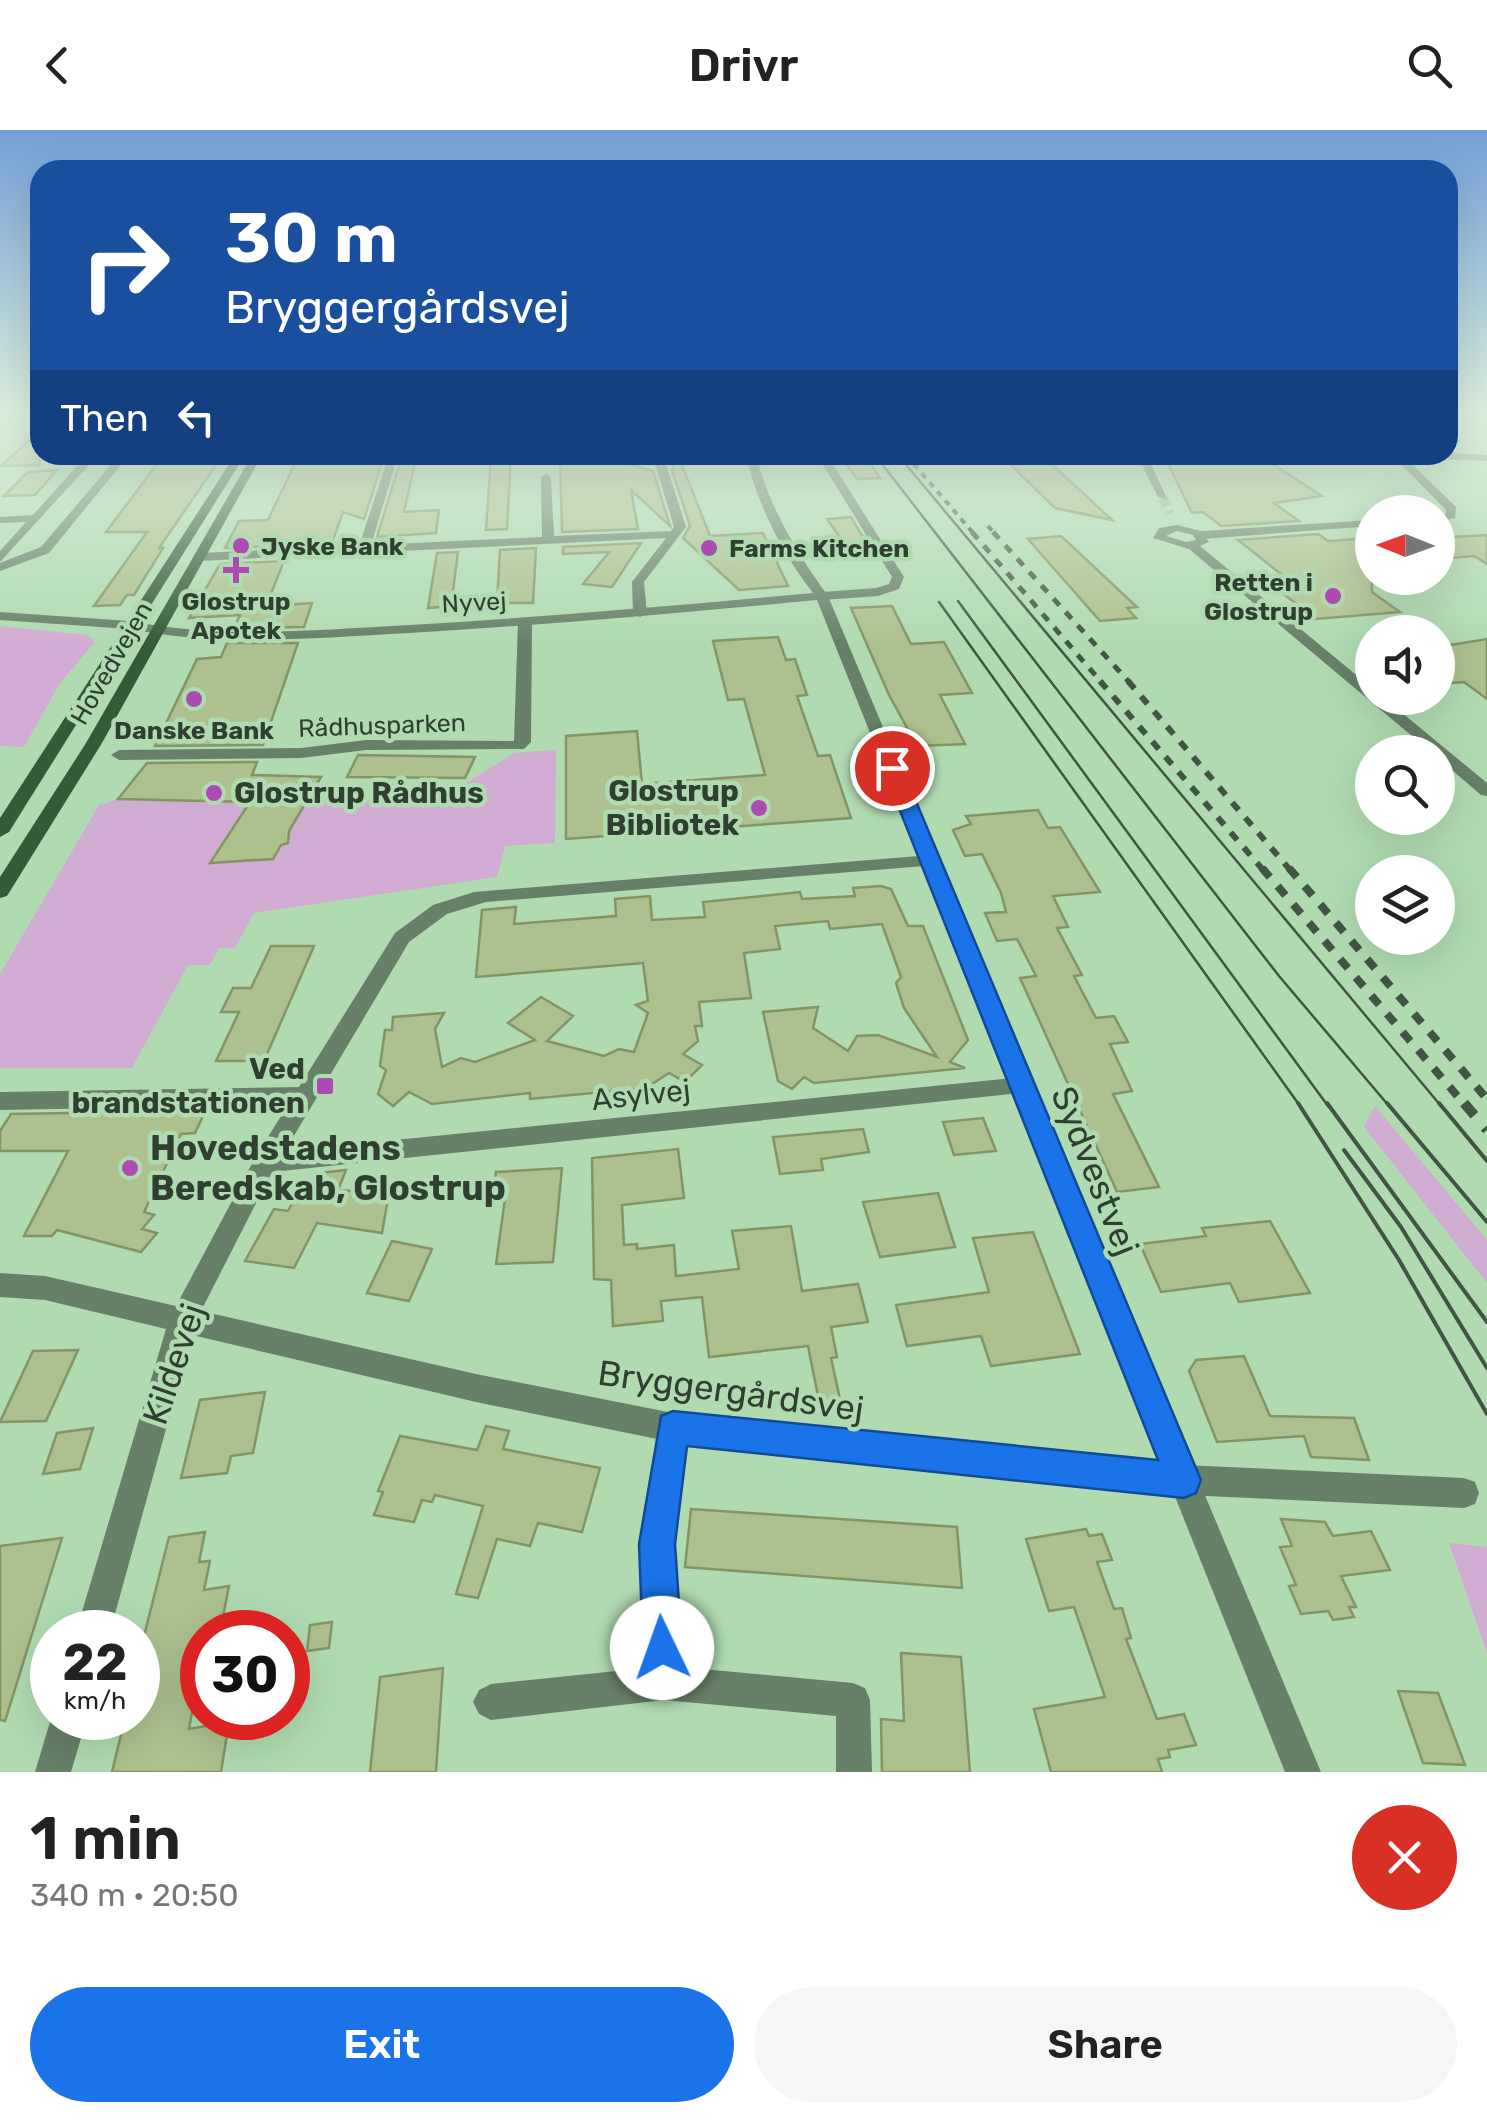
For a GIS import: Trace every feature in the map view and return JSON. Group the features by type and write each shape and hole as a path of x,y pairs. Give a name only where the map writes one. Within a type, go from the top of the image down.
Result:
{"main road":[{"name":"Hovedvejen","path":"0,832 217,491"},
{"name":"Hovedvejen","path":"0,892 67,789 237,491"}],"street":[{"path":"0,558 61,491"},
{"path":"0,567 44,550 94,491"},
{"path":"364,548 382,491"},
{"path":"546,491 548,538"},
{"path":"640,614 637,586 680,528 668,491"},
{"name":"Sydvestvej","path":"765,491 808,580 822,596 1303,1772"},
{"path":"779,491 790,515"},
{"name":"Nyvej","path":"0,616 129,626 157,632 268,636 640,614 878,592 896,586 898,577 844,491"},
{"path":"1160,491 1163,497"},
{"path":"1170,514 1177,528 1197,540 1355,679"},
{"path":"0,520 37,518"},
{"path":"1177,528 1158,534 1170,543 1355,526"},
{"name":"Sydvestvej","path":"798,531 822,579 822,596"},
{"path":"199,557 674,534"},
{"path":"14,545 15,553 34,554"},
{"name":"Rådhusparken","path":"119,755 301,753 366,745 518,746 523,742 524,622"},
{"path":"1397,715 1487,791"},
{"name":"Kildevej","path":"99,1610 182,1321 265,1163 402,938 429,914 486,896 931,861"},
{"name":"Asylvej","path":"265,1163 1023,1086"},
{"path":"0,1101 305,1096"},
{"name":"Bryggergårdsvej","path":"0,1284 45,1288 673,1428 1184,1480 1464,1493"},
{"path":"664,1683 657,1544 673,1428"},
{"path":"490,1702 664,1683 853,1700 854,1772"},
{"path":"53,1772 62,1740"}],"shaded area":[{"path":"0,626 87,635 95,642 60,683 24,747 0,746"},
{"path":"556,750 555,843 505,846 497,877 254,913 235,948 219,948 210,965 188,965 132,1068 0,1068 0,974 99,805 118,799 439,800 514,753"},
{"path":"1375,1106 1487,1240 1487,1283 1364,1127"},
{"path":"1449,1543 1487,1547 1487,1653"}],"building":[{"path":"9,491 39,491 35,495 4,496"},
{"path":"137,491 198,491 159,548 163,548 134,595 127,595 120,605 94,606 147,532 106,532"},
{"path":"282,491 373,491 364,519 343,512 332,543 225,548 239,521 268,520"},
{"path":"391,491 409,491 404,512 439,510 436,533 377,537"},
{"path":"489,491 509,491 507,529 486,530"},
{"path":"561,491 631,491 638,529 562,532"},
{"path":"632,491 659,491 670,526"},
{"path":"679,491 692,491 710,536 763,533 788,586 739,590 683,538 690,526"},
{"path":"1037,491 1080,491 1112,520 1055,508"},
{"path":"1181,491 1314,491 1322,496 1274,503 1299,521 1221,526 1203,512 1192,513"},
{"path":"851,517 873,554 853,556 827,519"},
{"path":"1318,534 1328,541 1355,539 1355,595 1376,595 1400,612 1315,619 1266,580 1286,578 1238,540"},
{"path":"1487,535 1487,564 1474,556 1455,558 1455,537"},
{"path":"1061,536 1137,607 1127,608 1136,618 1100,621 1028,539"},
{"path":"641,543 612,587 583,584 609,552 563,554 563,547"},
{"path":"536,548 533,603 497,603 500,550"},
{"path":"458,552 451,606 428,608 437,553"},
{"path":"284,561 266,606 312,603 304,627 234,628 240,615 189,618 220,564"},
{"path":"892,606 911,644 944,642 972,693 940,695 965,744 917,746 889,695 851,608"},
{"path":"778,637 786,660 795,659 807,695 797,696 818,756 830,755 851,818 566,839 566,736 637,731 642,784 765,775 744,699 728,700 713,641"},
{"path":"1487,639 1487,699 1464,682 1455,683 1455,644"},
{"path":"227,643 298,643 263,745 155,746 197,659 221,657"},
{"path":"358,755 475,757 465,778 347,777"},
{"path":"257,762 252,775 321,777 289,831 288,843 281,845 273,859 210,863 250,802 118,799 147,763"},
{"path":"1038,810 1048,828 1060,827 1100,892 1053,896 1068,927 1057,928 1082,975 1074,976 1096,1018 1114,1016 1128,1042 1110,1044 1132,1091 1113,1094 1159,1187 1117,1192 1020,978 1036,976 1017,939 997,941 985,913 1006,912 1001,893 982,854 965,856 953,830 971,824 966,816"},
{"path":"853,888 891,889 908,926 923,926 968,1040 950,1062 965,1068 814,1083 804,1077 792,1089 778,1081 763,1012 818,1007 813,1028 848,1051 857,1036 878,1035 937,1057 904,1008 896,983 901,977 882,924 830,929 828,921 775,926 780,949 744,953 751,998 699,1002 702,1026 695,1026 698,1041 683,1054 702,1065 685,1082 669,1073 646,1088 530,1099 530,1093 432,1104 409,1092 393,1106 378,1094 386,1070 380,1066 385,1030 392,1030 393,1017 444,1013 435,1029 442,1067 461,1058 475,1062 535,1040 508,1023 541,997 573,1016 547,1041 604,1056 619,1049 634,1052 648,1013 636,1005 648,1001 643,963 476,977 482,910 516,907 514,924 616,916 615,899 650,896 652,920 705,917 703,902 800,892 802,899 855,896"},
{"path":"271,946 314,946 264,1061 216,1061 239,1012 221,1012 233,988 251,988"},
{"name":"Hovedstadens Beredskab, Glostrup","path":"205,1112 195,1133 181,1134 144,1212 154,1215 142,1229 157,1233 141,1252 57,1230 52,1236 24,1236 68,1151 0,1151 0,1131 11,1114"},
{"path":"983,1118 996,1151 954,1155 943,1122"},
{"path":"863,1129 869,1152 821,1159 823,1170 780,1174 773,1137"},
{"path":"678,1149 684,1198 622,1205 624,1245 637,1244 637,1249 674,1245 676,1276 739,1269 732,1231 791,1226 802,1291 858,1284 868,1322 831,1327 837,1357 831,1358 842,1408 821,1411 808,1346 709,1357 702,1297 661,1301 663,1321 613,1326 611,1280 594,1279 592,1158"},
{"path":"562,1168 553,1262 496,1264 505,1199 492,1200 496,1172"},
{"path":"346,1170 338,1190 389,1193 382,1233 317,1223 294,1268 245,1261 274,1209 288,1211 305,1179 318,1181 320,1173"},
{"path":"938,1193 955,1247 880,1257 863,1202"},
{"path":"1270,1221 1310,1293 1239,1302 1230,1283 1161,1292 1140,1244 1206,1236 1202,1228"},
{"path":"1033,1232 1080,1354 991,1366 981,1336 907,1346 896,1305 989,1292 973,1238"},
{"path":"392,1241 432,1249 409,1301 367,1293"},
{"path":"78,1350 46,1421 0,1422 33,1351"},
{"path":"1244,1356 1270,1416 1354,1418 1369,1460 1311,1457 1304,1436 1217,1442 1189,1371 1196,1360"},
{"path":"265,1392 253,1453 231,1456 227,1473 181,1478 200,1400"},
{"path":"486,1426 509,1431 503,1449 600,1468 582,1532 538,1523 530,1546 497,1539 478,1598 456,1594 483,1506 435,1495 432,1502 422,1500 414,1522 374,1515 383,1492 378,1491 400,1436 477,1450"},
{"path":"93,1428 80,1469 43,1474 57,1433"},
{"path":"691,1509 957,1527 962,1588 685,1567"},
{"path":"1281,1519 1325,1522 1333,1536 1371,1531 1390,1570 1341,1576 1356,1607 1349,1607 1354,1617 1333,1620 1328,1611 1301,1614 1289,1586 1296,1585 1280,1547 1292,1546"},
{"path":"1086,1529 1089,1536 1102,1534 1112,1560 1097,1562 1114,1609 1122,1608 1131,1638 1126,1639 1157,1719 1184,1714 1196,1745 1168,1750 1170,1757 1158,1759 1162,1772 1051,1772 1034,1709 1105,1697 1074,1607 1049,1611 1026,1539"},
{"path":"205,1532 199,1562 210,1561 204,1590 229,1586 224,1610 180,1610 180,1740 226,1740 221,1772 112,1772 120,1740 160,1740 160,1610 151,1610 169,1537"},
{"path":"62,1538 40,1610 30,1610 30,1641 5,1721 0,1720 0,1546"},
{"path":"332,1622 329,1648 310,1651 310,1625"},
{"path":"901,1653 961,1657 970,1772 882,1772 881,1719 904,1721"},
{"path":"443,1668 436,1772 370,1772 380,1677"},
{"path":"1398,1691 1438,1693 1465,1765 1423,1763"}],"tunnel":[{"path":"1163,497 1170,514"}],"tram line":[{"path":"903,491 1279,976 1389,1106"},
{"path":"928,491 1441,1106"},
{"path":"958,601 1328,1106"},
{"path":"939,602 1299,1105"},
{"path":"1327,1103 1487,1322"},
{"path":"1387,1103 1487,1222"},
{"path":"1439,1103 1487,1161"},
{"path":"1299,1105 1399,1260 1487,1414"},
{"path":"1344,1150 1401,1227 1487,1368"}],"railway":[{"path":"937,491 974,534"},
{"path":"988,526 995,534"},
{"path":"972,532 1102,683"},
{"path":"993,532 1130,683"},
{"path":"1100,681 1264,871"},
{"path":"1128,681 1291,871"},
{"path":"1262,868 1466,1106"},
{"path":"1289,868 1487,1099"},
{"path":"1464,1103 1487,1130"}],"place":[{"name":"Jyske Bank","path":"241,546"},
{"name":"Farms Kitchen","path":"709,548"},
{"name":"Glostrup Apotek","path":"236,570"},
{"name":"Retten i Glostrup","path":"1333,596"},
{"name":"Danske Bank","path":"194,699"},
{"name":"Glostrup Rådhus","path":"214,793"},
{"name":"Glostrup Bibliotek","path":"759,808"},
{"name":"Ved brandstationen","path":"325,1086"},
{"name":"Hovedstadens Beredskab, Glostrup","path":"130,1168"}],"route":[{"path":"662,1648 657,1544 673,1428 1184,1480 892,768"}]}
